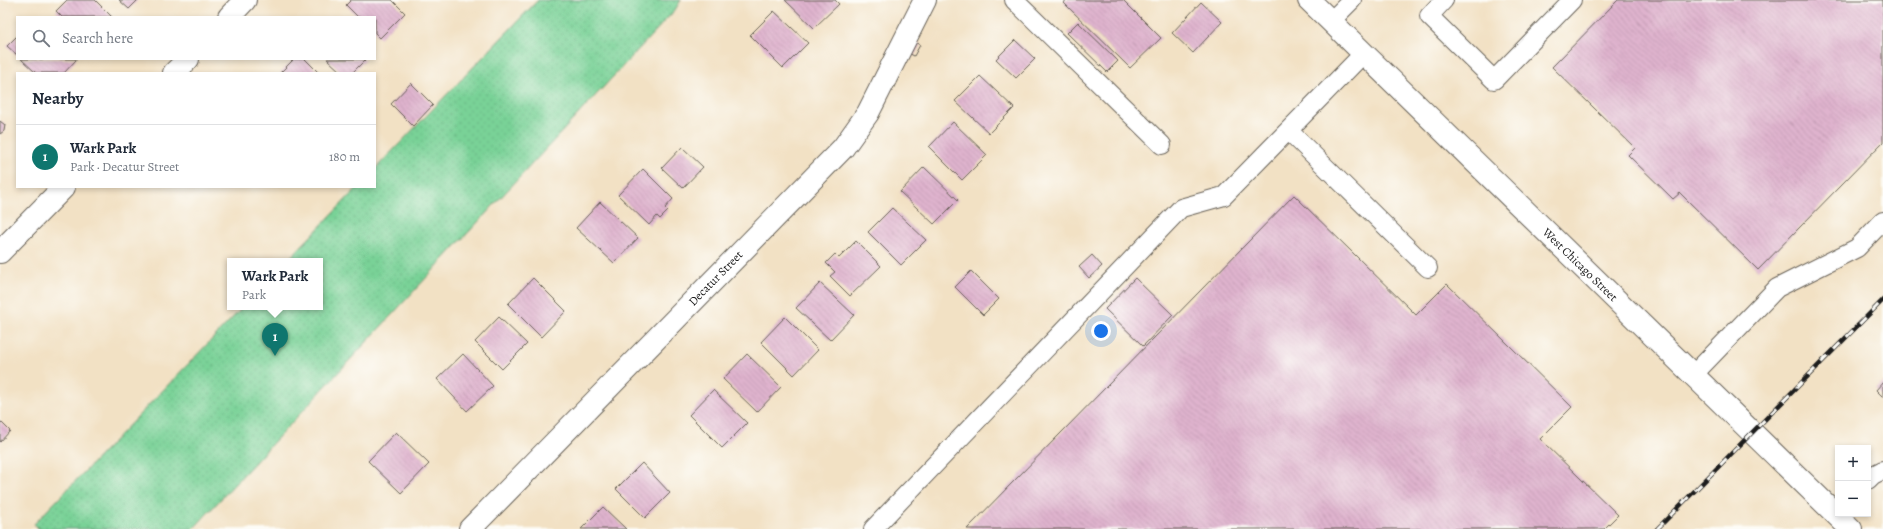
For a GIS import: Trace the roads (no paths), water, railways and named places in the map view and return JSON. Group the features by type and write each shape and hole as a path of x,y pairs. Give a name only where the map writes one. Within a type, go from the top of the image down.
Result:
{"street":[{"path":"230,16 245,0"},
{"name":"Decatur Street","path":"470,529 844,148 868,113 925,0"},
{"name":"West Chicago Street","path":"1309,0 1693,375 1835,510"},
{"path":"175,72 187,60"},
{"path":"0,252 63,188"},
{"name":"West Chicago Street","path":"1841,517 1851,529"}],"lane":[{"path":"1014,0 1162,145"},
{"path":"1331,22 1352,0"},
{"path":"1444,0 1429,16 1494,80 1572,0"},
{"path":"873,529 1181,208 1224,196 1364,54"},
{"path":"1288,131 1428,268"},
{"path":"1693,375 1777,288 1857,248 1883,221"},
{"path":"1871,476 1883,470"}],"railway":[{"path":"1657,529 1883,300"}],"place":[{"name":"Wark Park","path":"275,356"}]}
